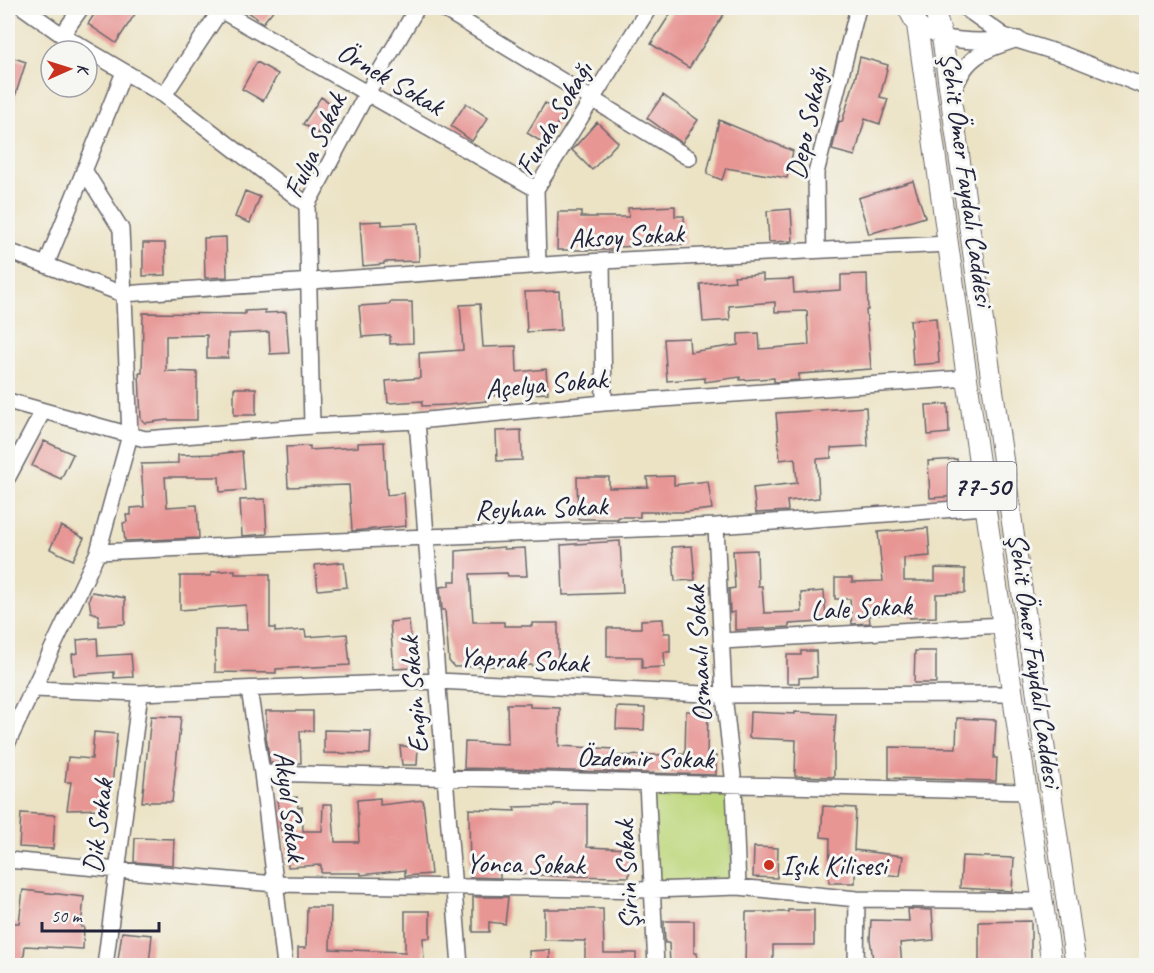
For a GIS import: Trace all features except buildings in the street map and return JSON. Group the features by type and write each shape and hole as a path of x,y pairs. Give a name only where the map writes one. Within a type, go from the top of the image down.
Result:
{"main road":[{"name":"Şehit Ömer Faydalı Caddesi","path":"908,8 917,25 1052,966"},
{"name":"Şehit Ömer Faydalı Caddesi","path":"934,8 942,37 1076,966"}],"street":[{"path":"24,8 62,35 164,95 308,205"},
{"path":"62,35 81,8"},
{"name":"Fulya Sokak","path":"312,426 308,205 367,93 417,8"},
{"path":"442,8 689,158"},
{"name":"Funda Sokağı","path":"538,265 536,189 649,8"},
{"name":"Depo Sokağı","path":"817,250 816,172 858,8"},
{"path":"965,8 1004,36 1018,39 1146,87"},
{"path":"164,95 221,9"},
{"name":"Örnek Sokak","path":"221,9 536,189"},
{"path":"917,25 942,37 987,42 1018,39"},
{"path":"951,100 957,79 976,56 1018,39"},
{"path":"46,265 124,72"},
{"path":"8,742 98,552 130,435 121,229 84,170"},
{"name":"Aksoy Sokak","path":"123,294 602,261 948,244"},
{"path":"8,251 123,294"},
{"path":"602,261 604,403"},
{"name":"Açelya Sokak","path":"8,401 146,439 312,426 417,422 604,403 968,378"},
{"path":"8,477 43,411"},
{"name":"Engin Sokak","path":"417,422 460,966"},
{"name":"Reyhan Sokak","path":"98,552 716,526 985,507"},
{"name":"Osmanlı Sokak","path":"716,526 724,695 734,785 738,887"},
{"name":"Lale Sokak","path":"722,641 1003,625"},
{"name":"Yaprak Sokak","path":"33,690 140,693 438,681 724,695 1013,694"},
{"name":"Akyol Sokak","path":"249,689 262,773 285,966"},
{"name":"Dik Sokak","path":"105,966 140,693"},
{"name":"Özdemir Sokak","path":"262,773 1027,792"},
{"name":"Şirin Sokak","path":"647,783 656,966"},
{"name":"Yonca Sokak","path":"8,860 275,884 652,890 738,887 856,899 1042,901"},
{"path":"856,899 856,966"}],"green space":[{"path":"649,790 729,790 734,883 655,886"}],"place":[{"name":"Işık Kilisesi","path":"769,865"}]}
